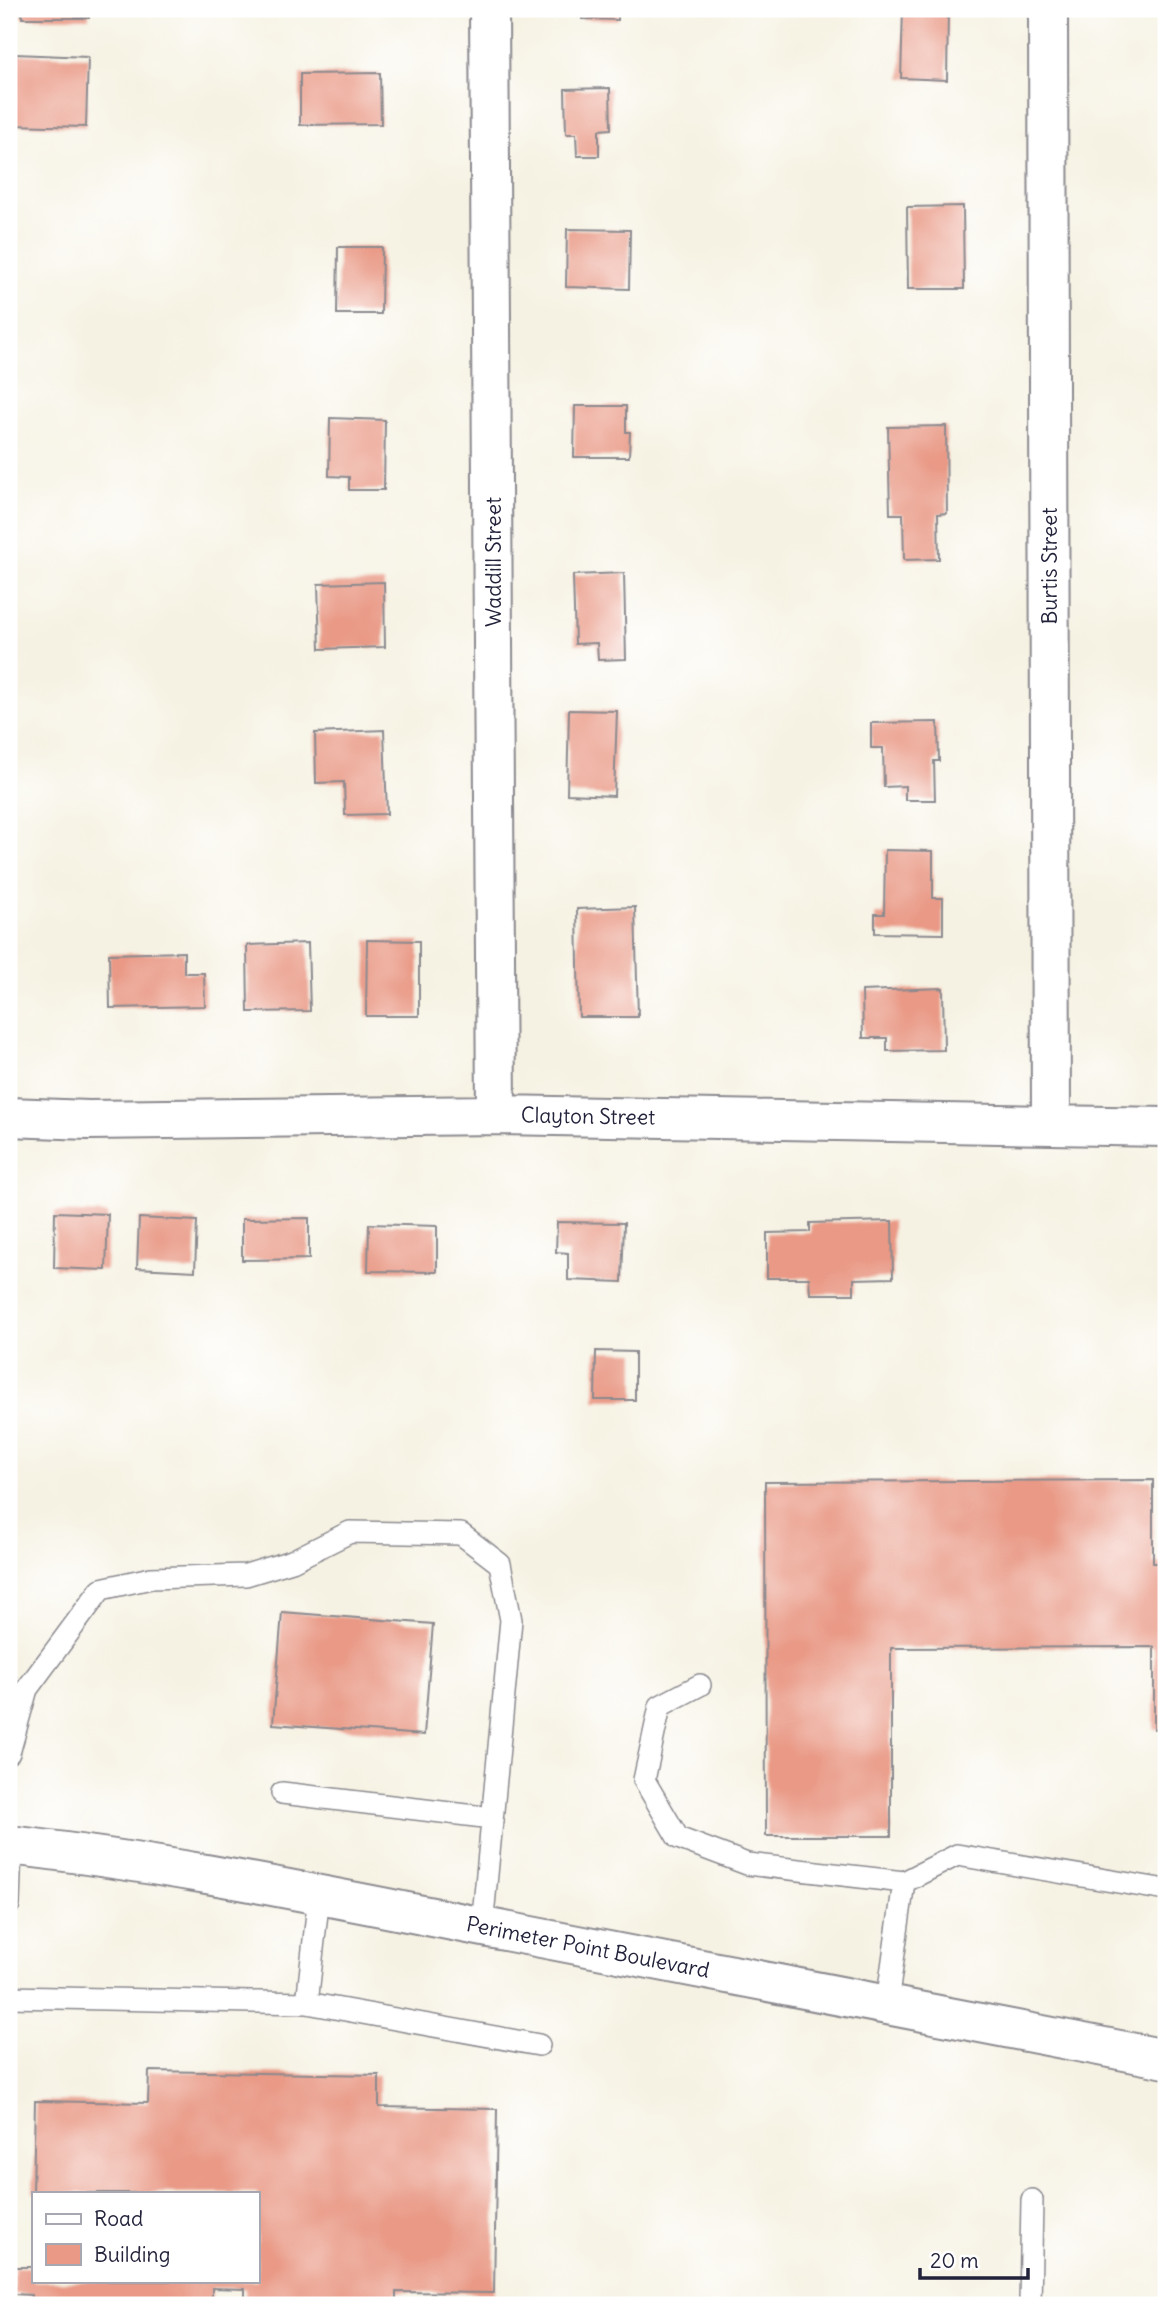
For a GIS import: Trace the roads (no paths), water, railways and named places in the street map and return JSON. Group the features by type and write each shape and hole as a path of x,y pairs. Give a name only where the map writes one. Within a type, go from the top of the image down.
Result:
{"street":[{"name":"Waddill Street","path":"489,9 496,1115"},
{"name":"Burtis Street","path":"1048,9 1051,1124"},
{"name":"Clayton Street","path":"9,1117 89,1120 496,1115 1166,1127"},
{"name":"Perimeter Point Boulevard","path":"10,1845 196,1871 1166,2059"}],"lane":[{"path":"9,1753 27,1689 101,1589 151,1578 246,1575 292,1561 350,1532 461,1534 500,1564 512,1620 482,1927"},
{"path":"700,1685 660,1706 645,1780 678,1838 747,1864 904,1882 957,1854 1166,1890"},
{"path":"282,1793 492,1818"},
{"path":"9,1904 10,1845"},
{"path":"887,2003 904,1882"},
{"path":"307,2003 319,1895"},
{"path":"9,1997 307,2003 539,2045"},
{"path":"1030,2305 1032,2200"}]}
